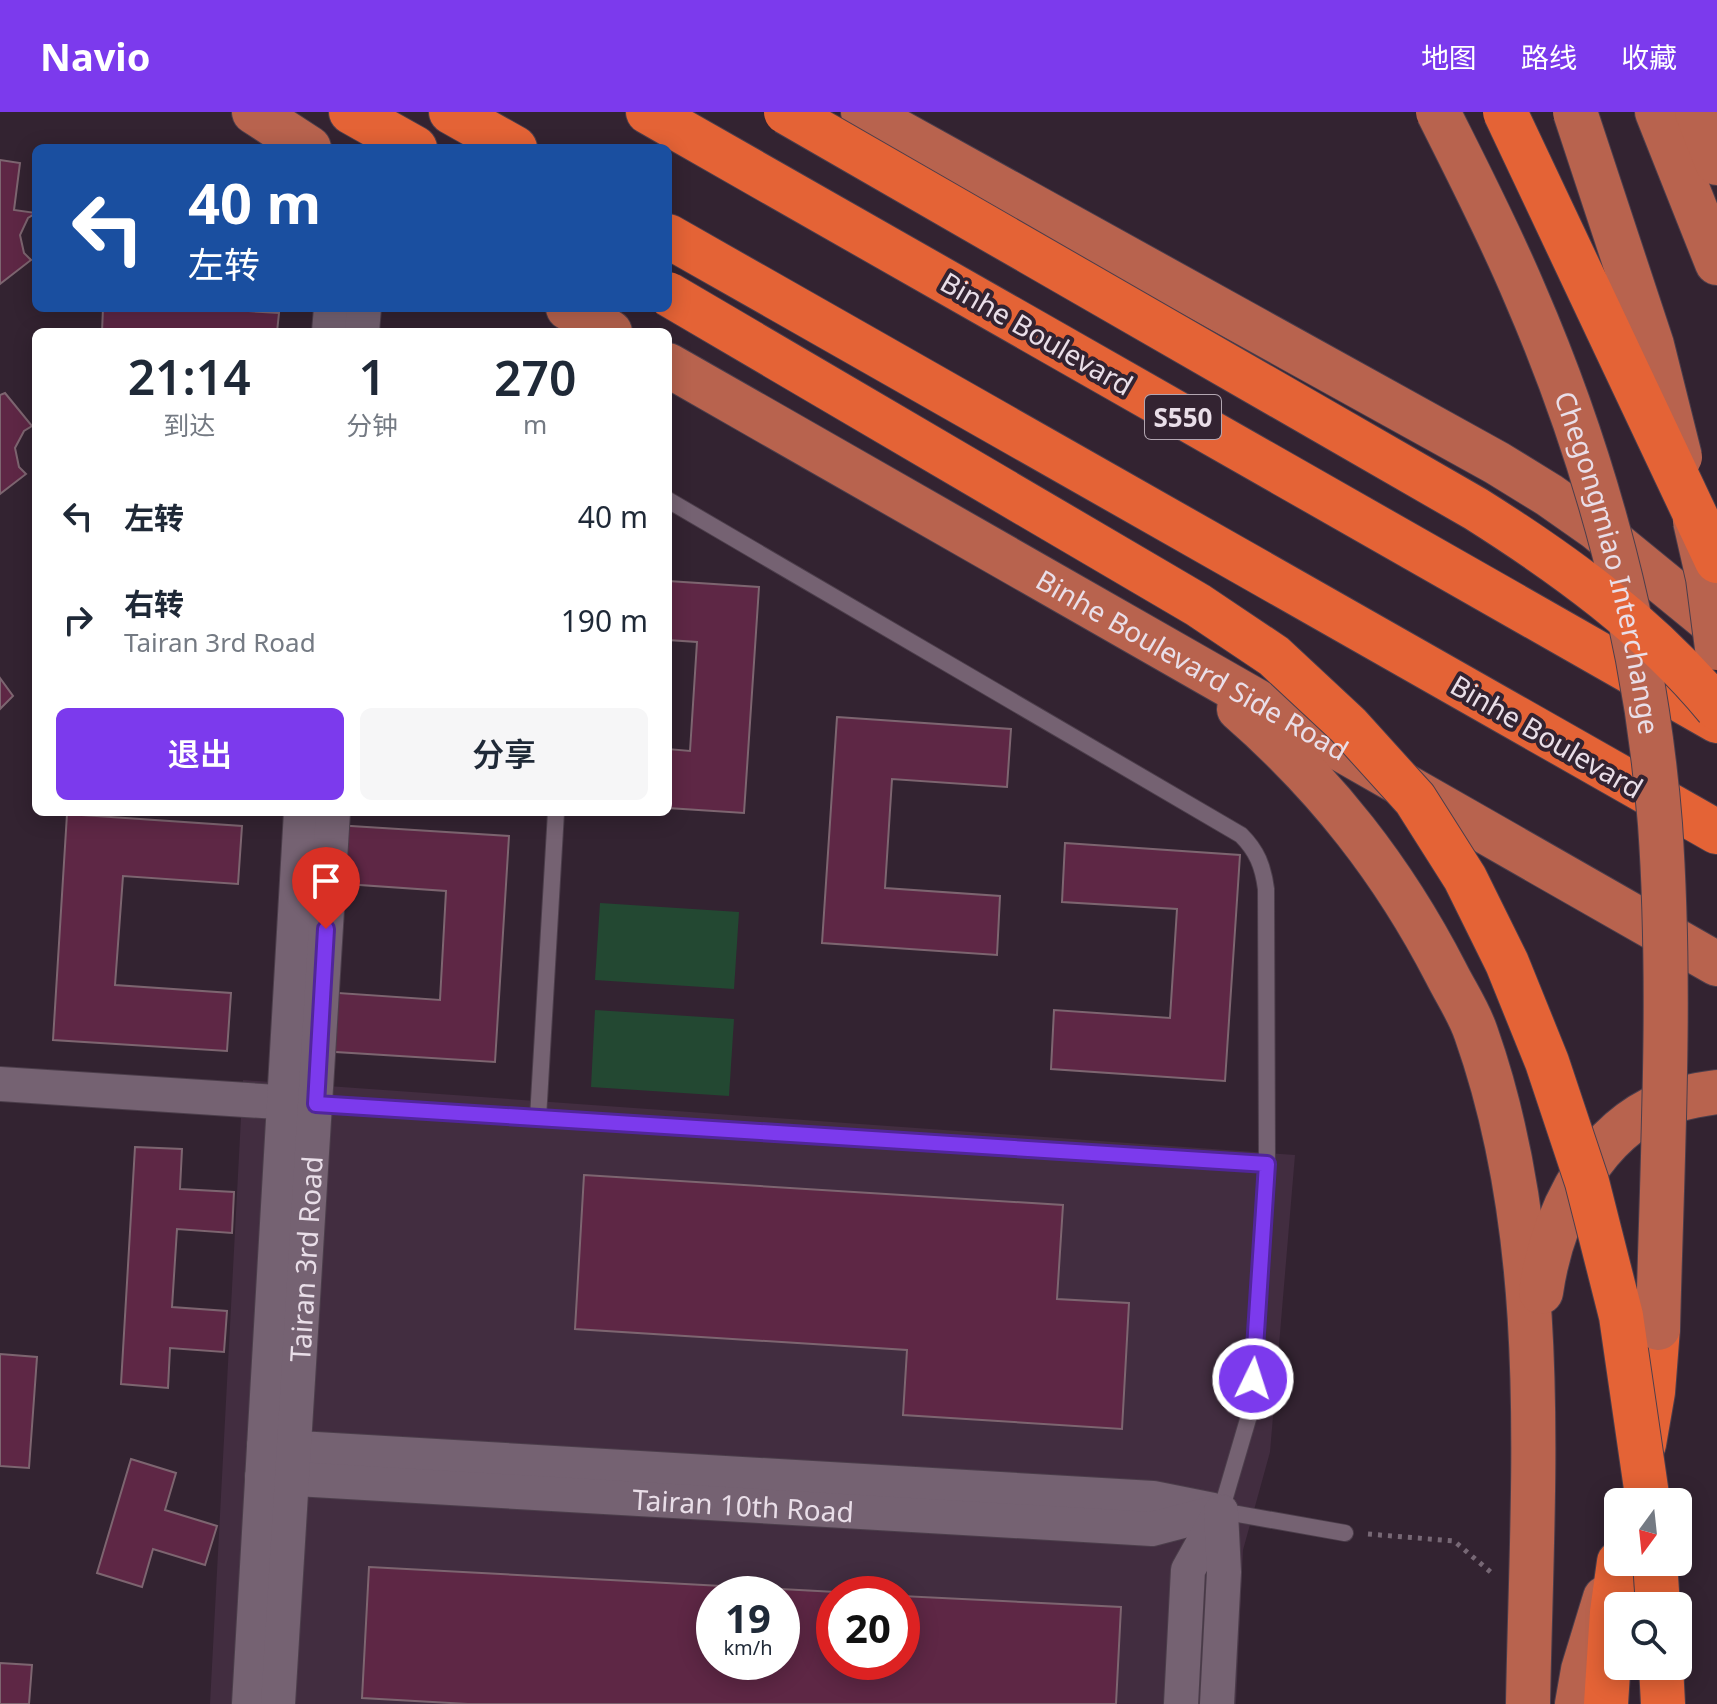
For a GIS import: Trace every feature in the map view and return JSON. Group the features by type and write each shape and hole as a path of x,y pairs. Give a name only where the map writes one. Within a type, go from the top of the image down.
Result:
{"highway":[{"path":"351,112 408,144"},
{"path":"451,112 508,144"},
{"name":"Binhe Boulevard","path":"648,112 1717,721"},
{"path":"786,112 1448,493 1538,548 1644,630 1717,708"},
{"path":"1505,112 1717,561"},
{"name":"Binhe Boulevard","path":"672,238 1717,832"},
{"path":"672,296 1198,605 1274,656 1348,725 1415,799 1465,878 1507,963 1547,1062 1587,1182 1621,1316 1646,1488"},
{"path":"1634,1488 1647,1434 1658,1328"},
{"path":"1606,1704 1617,1576"},
{"path":"1662,1680 1663,1704"}],"main road":[{"path":"254,112 303,144"},
{"name":"Chegongmiao Interchange","path":"1438,112 1526,295 1553,365 1599,503 1637,657 1654,776 1665,909 1666,995 1658,1328"},
{"path":"1575,112 1652,345 1708,578 1717,648"},
{"path":"1657,112 1717,263"},
{"path":"1697,112 1717,163"},
{"path":"877,118 1497,463 1596,528 1717,627"},
{"path":"575,312 603,328"},
{"name":"Binhe Boulevard Side Road","path":"672,367 1717,964"},
{"path":"1173,652 1254,723 1318,785 1381,862 1429,938 1475,1030 1503,1120 1522,1223 1533,1376"},
{"path":"1528,1704 1533,1376 1538,1311 1547,1254 1565,1207 1590,1164 1617,1134 1652,1109 1695,1095 1717,1092"},
{"path":"1577,1704 1583,1670 1611,1576"}],"street":[{"name":"Tairan 3rd Road","path":"300,1103 301,816"},
{"name":"Tairan 3rd Road","path":"249,1704 278,1462 300,1103 333,816"},
{"path":"0,1084 300,1103"},
{"name":"Tairan 3rd Road","path":"278,1462 278,1704"},
{"name":"Tairan 10th Road","path":"278,1462 1153,1498 1221,1511"},
{"path":"1181,1704 1188,1570 1221,1511"},
{"path":"1217,1704 1224,1572 1221,1511"}],"lane":[{"path":"672,502 1241,835 1253,848 1264,872 1266,889 1267,1164 1251,1409 1221,1511"},
{"path":"538,1118 556,816"},
{"path":"300,1103 1267,1164"},
{"name":"Tairan 10th Road","path":"1221,1511 1345,1533"}],"path":[{"path":"1345,1533 1454,1541 1496,1577"}],"shaded area":[{"path":"243,1080 1295,1155 1270,1452 1243,1550 1236,1704 210,1704"}],"green space":[{"path":"600,903 739,912 734,989 595,980"},
{"path":"595,1010 734,1019 729,1096 591,1087"}],"building":[{"path":"0,160 20,163 14,210 32,212 32,216 20,235 24,253 31,260 0,284"},
{"path":"103,312 279,313 277,328 102,328"},
{"path":"5,393 32,426 24,431 15,448 19,467 26,474 0,494 0,395"},
{"path":"672,581 759,587 744,813 672,808 672,749 690,751 697,642 672,640"},
{"path":"0,678 13,696 0,709"},
{"path":"837,717 1011,729 1007,787 892,779 885,888 1000,896 997,955 822,943"},
{"path":"67,816 242,826 238,884 123,876 115,985 231,993 227,1051 53,1040"},
{"path":"335,825 509,836 495,1062 320,1051 324,992 440,1000 446,891 331,883"},
{"path":"1065,843 1240,855 1225,1081 1051,1069 1054,1010 1170,1018 1177,909 1062,902"},
{"path":"135,1147 182,1149 180,1189 234,1192 232,1233 177,1229 172,1307 227,1311 224,1352 170,1348 168,1388 121,1384"},
{"path":"584,1175 1063,1205 1057,1299 1129,1303 1122,1429 903,1415 907,1350 575,1329"},
{"path":"0,1354 37,1357 29,1468 0,1466"},
{"path":"131,1459 176,1473 165,1510 217,1526 205,1565 153,1549 142,1587 97,1573"},
{"path":"369,1567 696,1585 696,1680 800,1680 800,1590 816,1591 816,1680 920,1680 920,1597 1121,1607 1116,1704 468,1704 362,1698"},
{"path":"0,1663 32,1665 29,1704 0,1704"}],"route":[{"path":"326,929 316,1104 1267,1164 1253,1379"}]}
